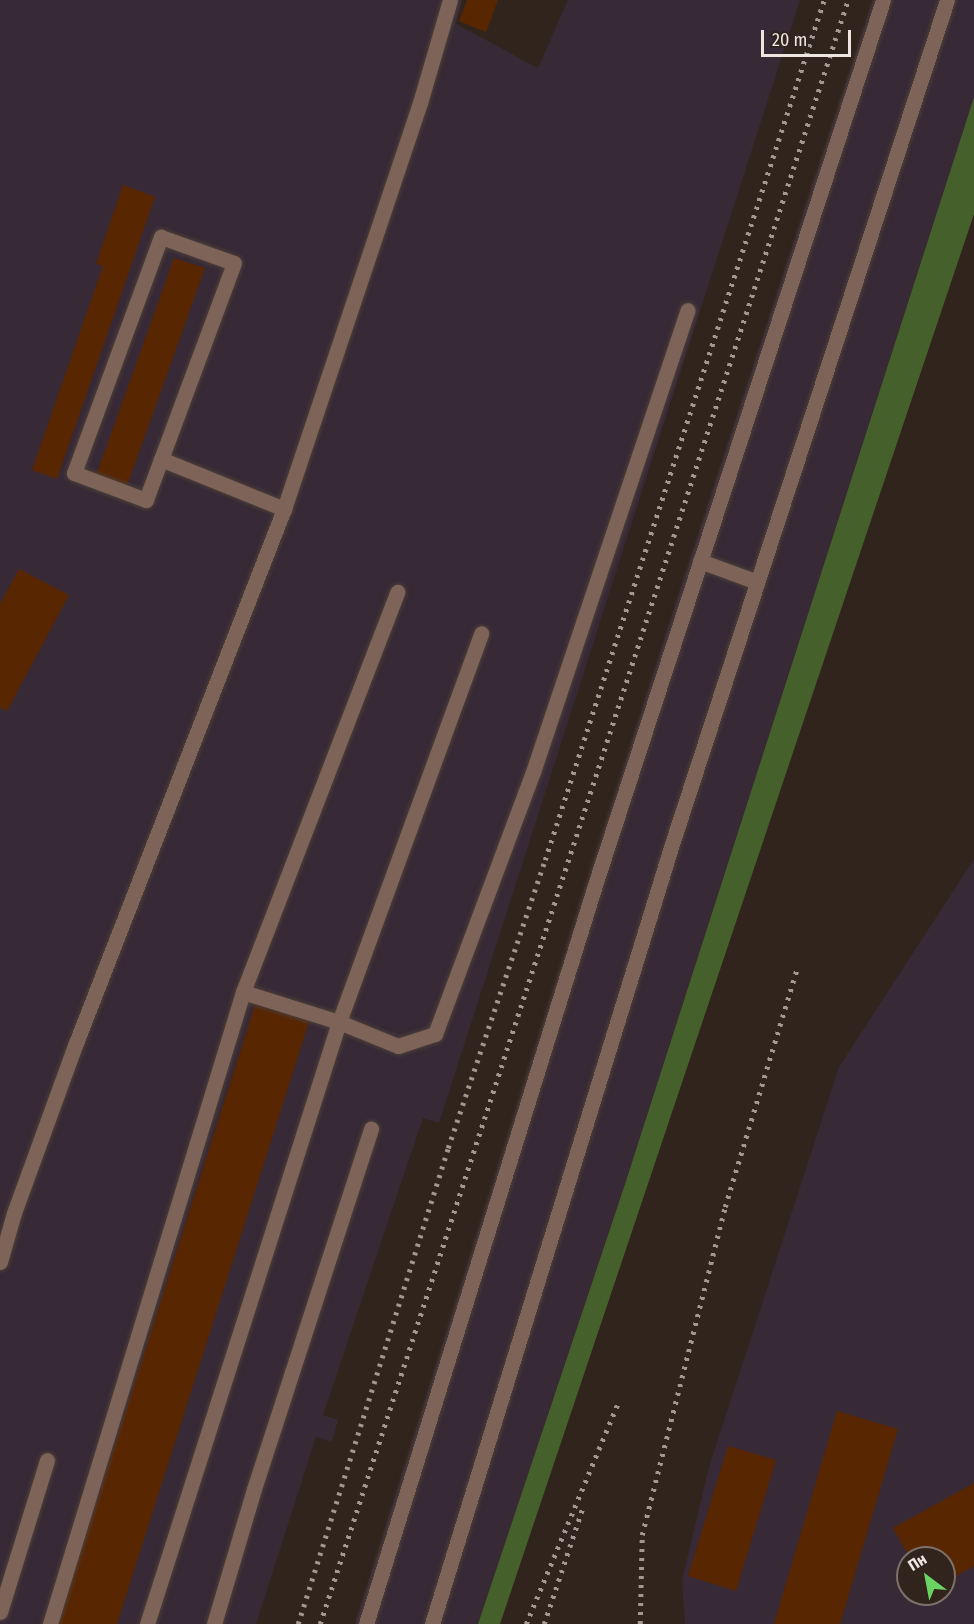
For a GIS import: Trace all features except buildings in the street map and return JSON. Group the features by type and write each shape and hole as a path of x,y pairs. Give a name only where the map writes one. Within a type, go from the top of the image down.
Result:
{"lane":[{"path":"0,1262 14,1213 76,1042 284,509 420,103 450,0"},
{"path":"366,1624 588,907 883,0"},
{"path":"432,1624 672,844 946,0"},
{"path":"161,237 234,263 161,459 146,500 74,473 161,237"},
{"path":"243,992 339,1022 398,1046 435,1034 533,772 688,310"},
{"path":"161,459 284,509"},
{"path":"700,561 757,582"},
{"path":"50,1624 243,992 397,592"},
{"path":"147,1624 339,1022 481,633"},
{"path":"214,1624 254,1489 371,1128"},
{"path":"0,1612 47,1460"}],"shaded area":[{"path":"0,0 462,0 456,24 538,68 568,0 800,0 439,1123 423,1118 323,1415 338,1420 332,1442 316,1437 256,1624 0,1624"},
{"path":"873,0 974,0 974,97 625,1184 478,1624 355,1624 674,608"},
{"path":"974,859 974,1624 685,1624 682,1580 709,1467 839,1067"}],"green space":[{"path":"974,97 974,214 500,1624 478,1624 625,1184"}],"railway":[{"path":"298,1624 448,1148 545,860 824,0"},
{"path":"320,1624 848,0"},
{"path":"640,1624 642,1535 725,1207 797,969"},
{"path":"526,1624 618,1403"},
{"path":"544,1624 583,1507"}]}
